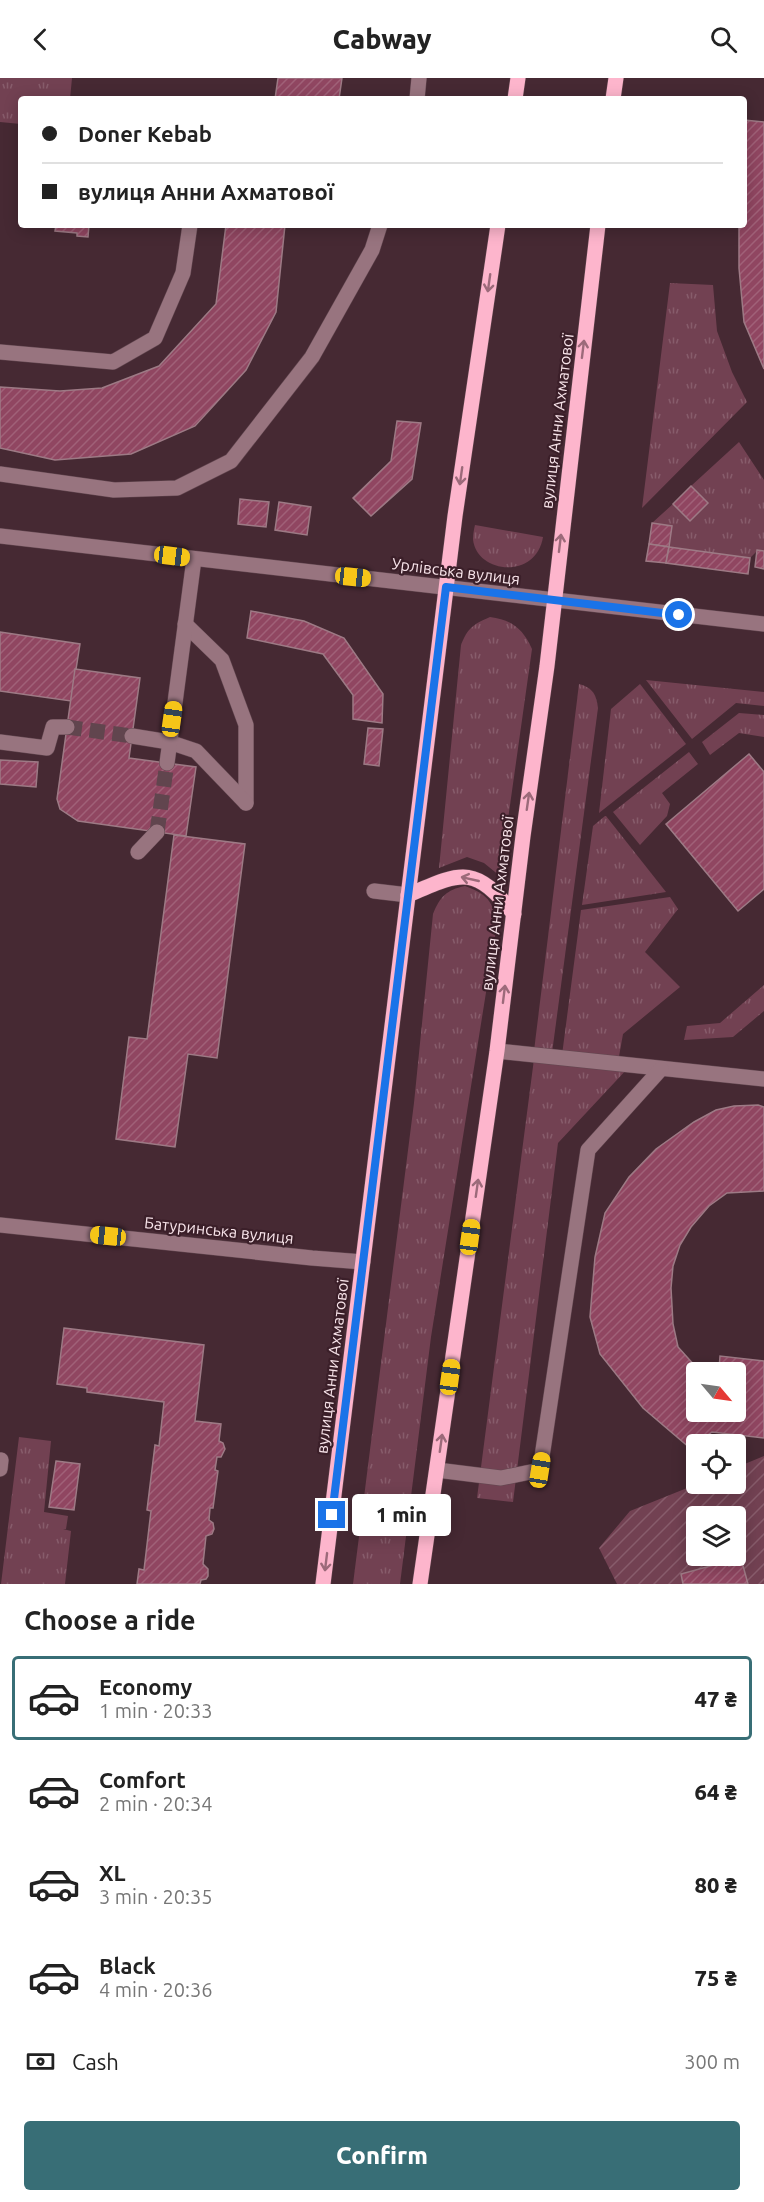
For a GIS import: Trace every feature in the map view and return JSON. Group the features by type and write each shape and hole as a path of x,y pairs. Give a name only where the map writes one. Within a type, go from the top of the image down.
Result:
{"main road":[{"path":"515,96 518,78"},
{"path":"613,96 616,78"},
{"name":"вулиця Анни Ахматової","path":"323,1584 446,587 498,228"},
{"name":"вулиця Анни Ахматової","path":"420,1584 497,1051 523,836 547,666 598,228"},
{"path":"408,896 456,876 471,877 485,883 498,894 514,914"}],"street":[{"path":"417,96 419,78"},
{"path":"0,352 113,362 155,338 183,273 190,228"},
{"path":"0,474 114,490 177,488 231,461 312,357 372,250 379,228"},
{"name":"Урлівська вулиця","path":"0,536 764,624"},
{"path":"166,763 194,559"},
{"path":"132,736 169,742 196,751 246,803 246,725 222,660 185,624"},
{"path":"0,742 47,748 53,727 67,727"},
{"path":"138,852 157,832"},
{"path":"374,891 408,896"},
{"path":"497,1051 764,1079"},
{"path":"437,1470 501,1478 540,1470 588,1150 661,1069"},
{"name":"Батуринська вулиця","path":"0,1225 363,1262"}],"green space":[{"path":"0,78 72,78 70,96 18,96 18,124 0,122"},
{"path":"670,283 713,285 717,331 732,372 747,402 642,508"},
{"path":"739,442 764,480 764,551 757,551 750,558 669,547 672,526 652,523 673,504 690,521 708,503 691,486"},
{"path":"475,525 543,537 538,551 530,560 519,566 506,567 484,560 477,551 473,539"},
{"path":"490,617 511,623 521,631 532,649 500,876 484,863 467,857 439,868 461,645 471,628"},
{"path":"646,680 764,692 764,706 736,703 692,739"},
{"path":"579,684 588,687 593,692 598,708 552,1053 534,1051"},
{"path":"640,684 686,744 599,813 611,709"},
{"path":"739,713 764,715 764,737 739,733 710,755 702,742"},
{"path":"689,752 698,764 662,793 670,804 667,816 640,845 613,812"},
{"path":"605,816 666,892 582,905 593,826"},
{"path":"465,886 482,894 491,904 495,917 495,936 431,1337 400,1584 353,1584 414,1103 433,914 445,895"},
{"path":"670,897 678,909 645,952 680,987 623,1034 618,1062 562,1055 581,910"},
{"path":"764,985 764,1011 733,1037 684,1040 687,1026 720,1023"},
{"path":"534,1059 628,1068 558,1143 513,1502 477,1498"},
{"path":"19,1437 51,1441 44,1512 68,1516 66,1529 63,1529 71,1531 65,1584 1,1584"},
{"path":"764,1456 764,1584 617,1584 599,1548 630,1511 686,1488 686,1494 746,1494 746,1463"}],"building":[{"path":"278,78 342,78 339,96 275,96"},
{"path":"747,120 764,122 764,369 744,322 739,268 739,228 747,228"},
{"path":"56,228 89,228 88,237 77,236 77,233 55,231"},
{"path":"226,228 285,228 276,312 246,370 195,426 131,454 55,460 0,448 0,387 60,391 102,388 159,366 216,304"},
{"path":"397,421 421,423 412,479 371,516 353,498 391,461"},
{"path":"691,486 708,503 690,521 673,504"},
{"path":"240,499 269,502 266,527 238,524"},
{"path":"279,502 311,507 307,535 275,530"},
{"path":"652,523 672,526 669,547 649,544"},
{"path":"649,544 669,547 666,563 646,561"},
{"path":"669,547 750,558 748,574 666,563"},
{"path":"757,550 764,551 764,569 755,567"},
{"path":"251,611 304,621 344,638 383,694 382,723 353,719 353,695 323,654 247,638"},
{"path":"0,632 80,644 71,701 0,691"},
{"path":"75,669 140,678 129,758 196,767 186,836 78,821 60,809 57,799"},
{"path":"368,728 383,729 379,766 364,764"},
{"path":"749,754 764,772 764,889 738,911 666,824"},
{"path":"0,760 38,762 36,787 0,784"},
{"path":"174,835 245,844 217,1058 188,1054 175,1147 116,1139 129,1037 147,1039"},
{"path":"734,1106 764,1107 764,1191 727,1193 709,1206 691,1227 680,1245 673,1266 671,1288 673,1324 678,1347 692,1362 686,1362 686,1422 746,1422 746,1362 720,1362 720,1356 764,1361 764,1438 746,1436 746,1434 712,1432 686,1434 686,1445 643,1408 600,1354 590,1317 595,1257 605,1213 629,1177 656,1149 694,1122 716,1110"},
{"path":"64,1328 204,1345 195,1421 221,1424 219,1441 223,1443 225,1449 221,1457 217,1457 215,1470 218,1471 209,1520 213,1523 214,1529 212,1534 206,1536 203,1564 208,1569 208,1576 201,1580 200,1584 137,1584 139,1569 144,1570 151,1511 147,1510 155,1445 159,1446 164,1402 87,1392 87,1388 57,1384"},
{"path":"56,1461 80,1464 74,1510 49,1507"},
{"path":"710,1566 743,1566 748,1584 683,1584 681,1574"}],"tunnel":[{"path":"67,727 132,736"},
{"path":"157,832 167,763"}],"route":[{"path":"332,1515 446,587 679,615"}]}
